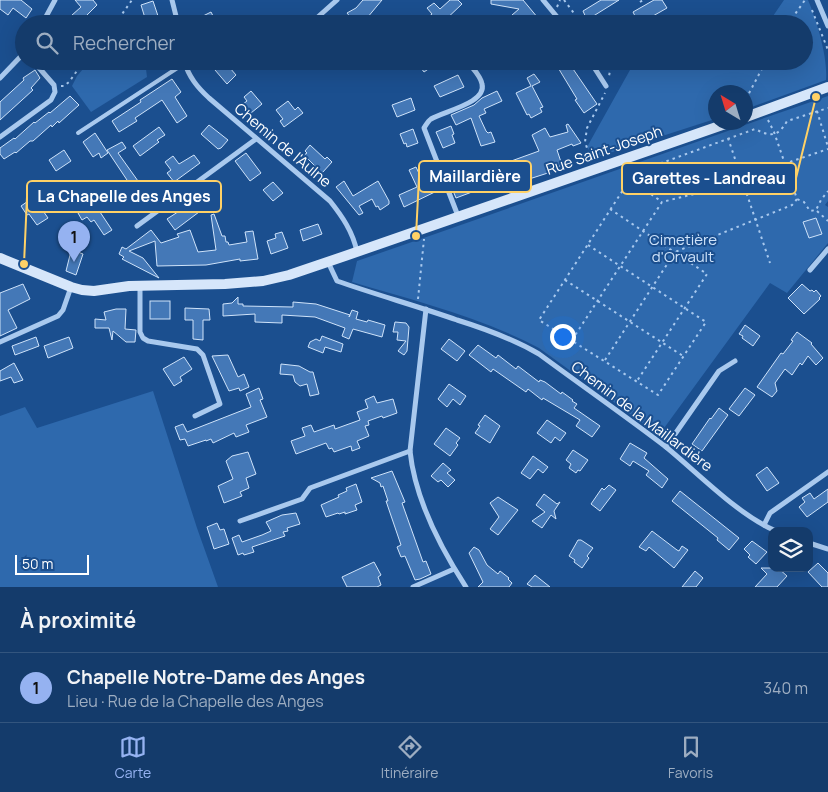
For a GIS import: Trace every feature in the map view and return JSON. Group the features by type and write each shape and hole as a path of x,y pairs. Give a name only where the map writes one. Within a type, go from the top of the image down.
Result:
{"main road":[{"path":"753,114 828,87"},
{"name":"Rue Saint-Joseph","path":"0,258 82,290 263,281 328,262 708,130"}],"street":[{"path":"47,15 55,0"},
{"path":"172,0 176,15"},
{"path":"320,15 337,0"},
{"path":"543,0 556,15"},
{"path":"817,0 828,26"},
{"path":"0,78 15,62"},
{"path":"0,137 50,100 55,92 54,85 41,70"},
{"name":"Chemin de l'Aulne","path":"187,70 197,87 330,201 351,232 357,252"},
{"path":"458,216 424,128 431,119 480,96 483,91 482,82 473,70"},
{"path":"596,70 606,86"},
{"path":"137,226 256,138"},
{"path":"810,270 828,249"},
{"name":"Chemin de la Maillardière","path":"328,262 337,281 426,309 520,343 666,447 738,507 768,527"},
{"path":"0,342 58,316 63,310 71,286"},
{"path":"140,286 140,332 143,338 148,341 196,349 203,355 220,404 195,416"},
{"path":"426,309 410,451 414,479 432,524 454,569 466,587"},
{"path":"666,447 719,371 735,361"},
{"path":"240,521 302,499 310,488 410,451"},
{"path":"764,525 770,513 828,472"},
{"path":"813,544 828,550"},
{"path":"413,587 454,569"}],"lane":[{"name":"Chemin de l'Aulne","path":"78,133 172,70"}],"path":[{"path":"121,15 132,0"},
{"path":"564,0 575,15"},
{"path":"794,15 805,0"},
{"path":"812,8 828,50"},
{"path":"54,85 64,86 78,70"},
{"path":"594,170 585,142 587,128 605,92 610,70"},
{"path":"753,86 761,70"},
{"path":"588,245 706,322 658,395 539,320 634,173 755,129 765,134 775,134 782,131 787,121 828,108"},
{"path":"572,340 662,202 698,192 828,148 817,111"},
{"path":"766,118 775,134 797,199 804,202 810,211 816,210"},
{"path":"728,138 770,263"},
{"path":"630,179 662,202"},
{"path":"816,210 828,191"},
{"path":"605,360 675,252 792,206 797,199"},
{"path":"610,209 708,274 637,381"},
{"path":"816,210 828,221"},
{"path":"417,307 424,235"},
{"path":"565,280 684,356"}],"green space":[{"path":"784,0 808,0 815,18 821,40 826,80 753,106 753,85 708,85 708,121 594,158 587,147 630,70 813,70 813,15 774,15"},
{"path":"82,70 146,70 147,77 91,112 72,86"},
{"name":"Cimetière d'Orvault","path":"828,96 828,201 825,205 828,207 828,243 787,293 770,283 659,435 539,348 517,337 424,303 352,282 357,261 731,130 753,130 753,122"},
{"path":"153,391 218,587 0,587 0,416 25,407 37,428"}],"building":[{"path":"0,0 21,0 32,9 28,15 22,15 13,8 8,15 0,9"},
{"path":"75,0 93,0 97,5 87,15 72,15 81,7"},
{"path":"363,0 382,0 370,15 349,15 347,13 356,8"},
{"path":"450,0 458,0 462,4 450,15 431,15 432,14 427,8 434,3 440,9"},
{"path":"491,0 523,0 536,15 512,15 519,9 491,4"},
{"path":"601,0 619,0 595,15 585,15 583,11"},
{"path":"654,0 662,0 667,8 655,15 634,15 633,12"},
{"path":"153,1 158,15 144,15 141,5"},
{"path":"35,70 40,78 31,88 33,90 0,120 0,102 24,80 23,78"},
{"path":"215,70 232,70 236,75 227,84"},
{"path":"559,70 574,70 597,104 584,113 575,100 577,99"},
{"path":"534,74 540,82 532,86 543,107 540,108 542,112 531,118 529,114 527,115 516,93 531,86 527,78"},
{"path":"458,75 464,87 440,97 434,86"},
{"path":"172,79 181,92 175,97 187,116 177,123 162,100 135,118 137,121 119,132 112,121"},
{"path":"251,91 262,104 251,113 243,104 247,101 244,97"},
{"path":"497,91 502,101 484,109 486,113 479,116 486,131 488,133 491,132 495,142 481,146 471,118 456,125 451,115 474,105 482,98"},
{"path":"70,96 79,105 59,123 58,121 52,127 51,125 33,141 30,141 16,153 4,159 0,154 0,148 15,139 34,122 50,113"},
{"path":"411,98 415,110 397,117 392,105"},
{"path":"288,101 295,110 298,107 303,113 284,127 280,121 283,119 276,110"},
{"path":"568,124 581,143 573,146 572,144 557,150 562,165 553,169 554,171 523,181 520,174 456,198 443,166 451,162 456,175 463,173 464,176 473,173 474,177 504,167 503,164 539,151 532,135 545,128 550,137 568,132 566,125"},
{"path":"209,125 228,140 221,148 218,149 201,134"},
{"path":"451,126 455,143 443,148 436,132"},
{"path":"159,127 165,135 157,140 159,142 140,156 133,146"},
{"path":"413,129 418,143 407,147 400,134"},
{"path":"95,133 108,153 101,158 99,153 93,157 83,142"},
{"path":"122,142 126,148 118,153 143,188 126,202 118,190 129,183 107,150"},
{"path":"310,145 325,159 327,157 332,162 322,173 304,155 307,153 305,151"},
{"path":"64,150 71,161 56,171 49,160"},
{"path":"246,153 261,173 250,181 235,161"},
{"path":"194,155 200,163 174,182 167,173 171,170 165,162 173,156 179,164"},
{"path":"416,167 424,184 438,178 443,188 404,207 399,195 417,187 409,170"},
{"path":"344,181 353,196 378,181 389,204 380,210 372,199 359,206 363,213 359,215 336,187"},
{"path":"273,182 283,193 273,201 263,190"},
{"path":"36,187 45,200 39,205 48,218 37,225 21,206 34,197 30,191"},
{"path":"94,203 112,230 104,235 94,220 91,222 87,217 82,220 78,213"},
{"path":"190,204 199,212 175,230 167,219"},
{"path":"214,214 222,236 225,236 226,242 229,245 247,242 245,232 253,231 258,259 240,261 240,259 206,265 157,266 155,241 129,251 143,258 159,278 122,259 124,257 119,254 122,247 126,249 151,230 161,243 179,237 177,234 190,230 198,252 216,250 211,215"},
{"path":"816,218 822,234 809,238 803,222"},
{"path":"318,224 322,234 303,241 300,230"},
{"path":"282,232 288,248 271,254 267,241 276,238 275,234"},
{"path":"71,251 83,254 76,275 66,271"},
{"path":"23,284 30,299 8,310 17,328 0,336 0,293"},
{"path":"802,284 810,291 814,292 816,290 821,296 804,314 788,298"},
{"path":"238,297 238,304 243,304 243,306 293,307 293,302 316,304 350,315 352,310 358,312 356,319 385,325 382,337 353,329 349,339 342,336 345,328 315,317 282,315 282,323 255,322 255,314 223,316 223,304 232,303"},
{"path":"150,301 170,301 170,319 150,319"},
{"path":"185,308 209,309 210,320 203,320 203,340 193,339 193,320 185,320"},
{"path":"126,309 125,329 136,330 135,342 126,342 113,331 112,340 109,328 95,328 95,319 106,320 104,312"},
{"path":"395,322 406,323 409,327 407,351 404,355 398,351 406,341 397,340 398,332 393,332"},
{"path":"745,325 760,336 753,346 739,334"},
{"path":"797,332 812,343 823,358 816,365 808,356 802,365 800,363 792,375 785,369 775,383 777,391 772,397 757,387 781,353 783,354 793,341 791,340"},
{"path":"322,336 343,344 341,352 325,347 323,353 308,347 310,342 316,339 320,341"},
{"path":"36,337 39,346 15,355 12,346"},
{"path":"69,337 73,348 48,358 44,346"},
{"path":"449,339 465,351 457,361 441,349"},
{"path":"478,345 496,358 498,355 516,369 518,366 539,382 540,380 545,382 573,400 577,404 574,408 600,426 592,437 576,426 580,420 543,398 542,400 528,389 526,392 493,369 491,372 469,355"},
{"path":"228,355 238,377 244,374 249,387 240,391 239,388 229,391 212,356"},
{"path":"184,357 192,369 180,377 182,381 174,386 163,369"},
{"path":"14,363 23,380 14,383 11,377 0,381 0,371"},
{"path":"281,364 299,366 313,372 319,394 310,396 307,384 300,386 295,382 293,375 280,374"},
{"path":"449,384 466,396 460,405 453,399 447,407 438,399"},
{"path":"259,388 263,399 260,400 267,417 246,425 249,432 236,437 234,433 213,443 211,439 188,446 185,439 180,440 175,427 183,424 187,432 251,407 246,394"},
{"path":"745,388 755,395 739,416 729,409"},
{"path":"374,396 377,403 393,399 397,413 368,421 369,425 365,426 369,436 357,441 360,448 352,451 351,446 334,452 332,448 329,449 326,443 296,454 291,441 305,436 302,428 311,425 314,432 334,425 335,429 360,420 357,412 368,408 365,400"},
{"path":"719,408 728,415 702,451 692,444"},
{"path":"485,415 500,426 490,443 475,433"},
{"path":"547,420 566,433 560,441 555,437 551,443 537,433"},
{"path":"446,428 460,438 456,443 458,445 450,456 434,444"},
{"path":"630,443 647,453 644,458 668,479 662,488 646,475 649,471 633,461 630,466 620,459"},
{"path":"573,450 588,460 580,471 578,470 576,473 569,468 571,464 566,460"},
{"path":"248,452 256,474 246,478 249,488 240,492 242,496 224,503 218,486 233,479 226,461 232,456"},
{"path":"533,456 548,467 543,473 538,469 530,479 521,473"},
{"path":"443,463 451,470 447,473 455,480 448,487 441,480 438,482 431,476"},
{"path":"767,467 779,483 767,491 756,475"},
{"path":"392,471 405,502 402,503 423,562 426,561 431,574 420,579 415,580 405,556 401,557 397,547 401,545 386,501 388,501 383,486 381,487 380,483 371,478"},
{"path":"356,484 362,502 355,505 357,510 326,517 321,505 339,497 338,495 347,491 346,488"},
{"path":"609,485 616,490 600,511 591,504 602,488 604,490"},
{"path":"828,489 828,502 807,517 799,507 805,502 802,498 810,493 814,499"},
{"path":"680,491 739,538 729,550 717,540 718,538 672,501"},
{"path":"544,494 557,504 560,502 554,511 556,519 551,515 542,528 532,521 545,512 536,505"},
{"path":"498,497 518,510 498,535 490,529 499,517 490,503"},
{"path":"296,513 300,524 287,528 288,531 283,532 285,536 252,547 254,552 238,555 232,538 239,535 242,542 262,535 271,531 266,522 282,515"},
{"path":"217,523 220,530 224,529 229,544 214,549 207,527"},
{"path":"652,531 677,550 679,551 682,546 688,550 674,568 649,547 646,551 639,547"},
{"path":"578,540 593,548 582,568 569,556"},
{"path":"752,541 767,552 756,564 748,557 750,555 744,549"},
{"path":"474,547 479,550 487,565 498,574 500,571 509,578 512,583 509,587 478,587 483,582 469,553"},
{"path":"374,562 381,575 378,577 381,585 377,587 347,587 342,577"},
{"path":"818,563 828,573 828,587 822,587 808,572 813,572 813,568"},
{"path":"761,568 768,568 768,572 782,572 787,576 777,587 755,587 767,574"},
{"path":"695,571 703,578 696,587 682,587"},
{"path":"535,575 550,587 532,587 527,584"}],"place":[{"name":"Garettes - Landreau","path":"816,97"},
{"name":"Maillardière","path":"416,236"},
{"name":"Chapelle Notre-Dame des Anges","path":"74,262"},
{"name":"La Chapelle des Anges","path":"24,264"}]}
